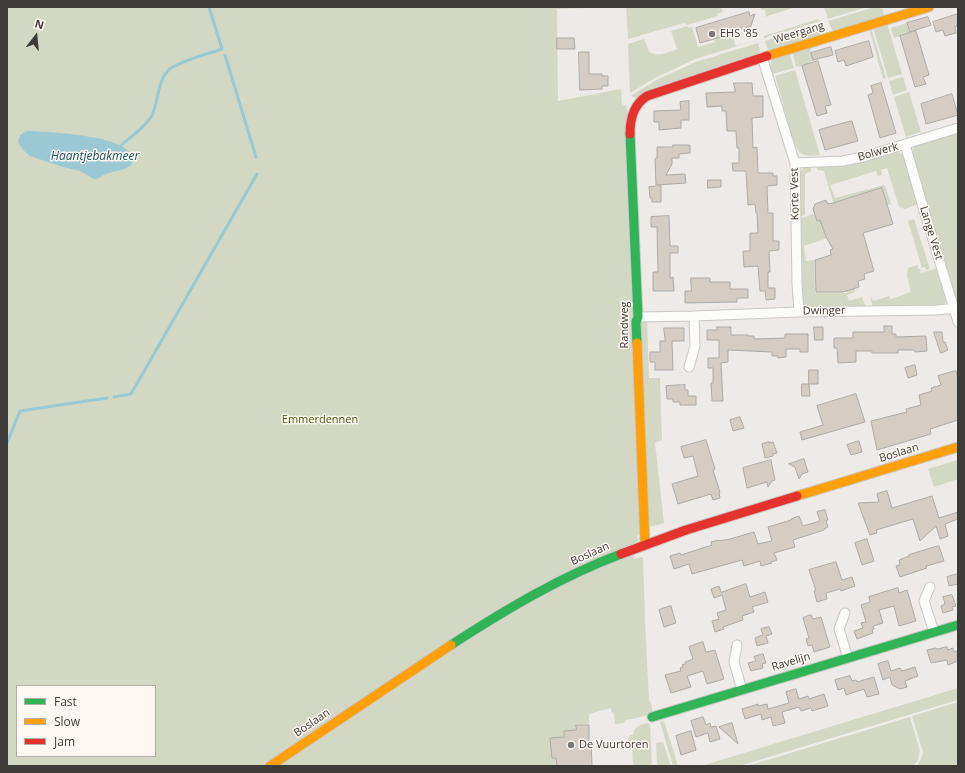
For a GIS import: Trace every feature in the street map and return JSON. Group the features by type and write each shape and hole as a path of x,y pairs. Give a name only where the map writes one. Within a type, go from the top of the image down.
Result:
{"street":[{"name":"Weergang","path":"636,107 643,98 647,96 762,57 929,7"},
{"name":"Korte Vest","path":"762,57 795,164 797,284 799,312"},
{"name":"Randweg","path":"636,107 632,113 630,124 645,544"},
{"name":"Bolwerk","path":"795,164 843,161 863,157 958,128"},
{"name":"Lange Vest","path":"905,144 923,207 956,308 958,322"},
{"name":"Dwinger","path":"638,316 694,316 956,308"},
{"path":"689,367 695,346 694,316"},
{"name":"Boslaan","path":"270,766 424,662 493,618 548,586 645,544 686,530 958,447"},
{"path":"930,586 924,601 934,632"},
{"path":"845,613 839,629 848,658"},
{"name":"Ravelijn","path":"652,717 958,625"},
{"path":"737,646 734,662 742,690"}],"green space":[{"name":"Emmerdennen","path":"7,7 611,7 557,9 558,101 621,89 622,104 626,106 628,112 640,534 637,538 639,538 633,559 643,558 649,700 652,712 651,714 625,720 624,723 615,724 614,713 611,712 611,708 589,714 589,724 576,724 575,731 565,737 553,738 554,756 558,757 558,766 7,766"},
{"path":"626,7 721,7 723,12 717,14 718,16 687,25 684,23 628,39"},
{"path":"761,7 796,7 764,17 766,15 765,10 762,10"},
{"path":"824,7 867,7 828,19"},
{"path":"875,7 882,7 884,16 834,31 828,21"},
{"path":"818,19 820,21 764,38 764,36"},
{"path":"821,23 823,30 822,35 771,50 767,48 765,41"},
{"path":"887,23 902,74 888,78 873,27"},
{"path":"907,23 910,33 894,38 891,28"},
{"path":"687,26 688,28 692,27 698,47 715,42 714,39 732,34 736,46 757,40 695,59 655,78 630,93 628,44 644,39 649,52 656,54 666,53 677,49 671,31"},
{"path":"869,28 871,28 886,78 883,79"},
{"path":"758,43 760,51 758,54 636,98 631,96 656,80 696,62"},
{"path":"809,46 814,61 811,61 812,63 796,67 792,51"},
{"path":"789,52 794,68 772,74 770,66 772,60"},
{"path":"795,70 820,155 812,156 802,154 799,152 795,144 793,145 786,121 787,118 783,106 781,107 783,104 775,76"},
{"path":"903,77 907,90 893,95 889,81"},
{"path":"909,92 921,132 906,137 894,97"},
{"path":"958,131 958,301 954,298 911,153 916,145"},
{"path":"896,151 904,156 918,204 905,209 899,207 887,168 881,170 882,175 878,176 876,171 830,185 835,198 884,185 891,204 887,205 882,188 842,200 848,218 848,231 804,246 806,261 814,260 815,293 847,293 847,289 855,287 855,292 847,295 849,301 862,297 866,308 808,308 802,301 799,219 814,214 817,221 820,220 834,205 824,171 817,170 817,166"},
{"path":"811,166 811,171 805,174 805,215 799,217 799,174 803,168"},
{"path":"914,219 930,269 926,270 925,267 922,268 908,221"},
{"path":"918,265 918,269 920,269 921,273 938,268 946,297 945,303 940,306 873,308 870,295 873,301 889,296 891,299 911,292 907,275 908,268"},
{"path":"640,322 647,322 649,378 660,378 662,440 655,443 664,523 647,528"},
{"path":"958,460 958,479 934,487 928,469"},
{"path":"958,688 958,700 739,766 701,766"},
{"path":"958,702 958,766 917,766 923,752 912,716"},
{"path":"910,717 920,751 918,760 913,766 747,766"},
{"path":"664,721 678,766 673,766 660,722"},
{"path":"647,723 650,724 652,766 621,766 633,765 632,747 626,747 626,743 630,735 633,735 636,728"},
{"path":"663,742 671,766 657,766 656,743"}],"water":[{"name":"Haantjebakmeer","path":"27,131 88,136 106,140 120,145 130,153 133,162 125,169 94,179 80,171 30,156 23,150 18,142 20,135"}],"building":[{"path":"749,12 750,16 755,14 751,26 732,32 732,34 700,43 696,28"},
{"path":"958,14 958,26 955,26 956,33 945,36 943,30 936,32 933,22"},
{"path":"928,17 931,25 910,32 907,23"},
{"path":"916,31 929,75 923,77 926,84 915,87 900,36"},
{"path":"557,38 574,38 575,49 557,49"},
{"path":"869,41 873,57 846,66 844,60 838,62 835,51"},
{"path":"831,47 833,55 813,60 811,53"},
{"path":"579,52 589,52 589,74 602,74 602,76 608,76 608,86 602,86 602,89 580,90"},
{"path":"818,61 831,105 825,106 827,113 817,116 802,66"},
{"path":"734,83 752,83 753,96 763,96 763,117 752,118 753,148 757,147 758,173 773,173 773,176 777,176 777,185 767,186 768,213 773,213 773,241 779,241 779,250 769,251 770,272 768,272 768,288 775,288 775,299 766,300 765,291 760,291 758,266 744,267 743,251 750,251 750,233 758,233 757,213 755,204 748,205 746,171 733,171 732,163 739,163 739,148 737,148 736,131 727,131 726,111 722,111 722,106 707,107 706,93 735,92"},
{"path":"881,83 896,133 880,138 868,95 873,93 871,86"},
{"path":"952,94 958,115 926,124 921,104"},
{"path":"689,101 689,120 681,120 681,128 659,130 659,122 654,122 654,111 681,110 680,102"},
{"path":"852,121 858,141 825,150 819,130"},
{"path":"673,145 690,145 690,153 679,154 679,158 672,158 672,164 666,175 685,174 686,183 656,185 655,159 657,158 657,147 673,147"},
{"path":"708,180 721,180 721,187 708,188"},
{"path":"661,186 661,202 652,202 649,187"},
{"path":"882,188 893,224 863,233 874,271 864,274 865,279 858,281 859,287 843,292 816,292 815,260 831,255 830,250 833,249 826,237 820,220 817,221 813,209 815,204 826,200 828,204 833,203"},
{"path":"669,216 670,246 678,246 678,253 670,253 670,278 673,277 674,291 653,291 653,272 658,272 657,227 651,227 651,217"},
{"path":"691,278 710,278 710,282 730,282 730,289 748,289 748,298 737,298 737,302 685,303 685,291 691,291"},
{"path":"884,326 892,326 892,334 896,334 896,337 926,336 927,351 915,352 914,350 898,350 898,353 872,353 872,351 856,351 856,362 838,363 837,348 834,348 834,338 853,338 853,332 884,332"},
{"path":"717,327 731,327 731,335 754,336 754,339 785,338 785,334 808,334 808,352 800,352 800,349 786,349 786,357 778,358 778,356 772,356 772,352 728,350 728,362 721,363 723,401 712,401 711,383 713,383 713,368 708,368 708,358 719,358 719,340 707,340 707,330 717,330"},
{"path":"814,327 823,327 823,340 815,340"},
{"path":"664,328 684,328 684,341 672,341 673,370 655,370 655,362 650,362 650,352 660,352 660,341 665,341"},
{"path":"934,332 942,332 943,342 945,342 948,350 941,353"},
{"path":"915,365 917,375 908,378 905,368"},
{"path":"809,370 818,370 818,384 809,384"},
{"path":"956,371 958,378 958,420 930,429 931,434 877,450 871,421 907,412 906,409 921,405 919,395 932,391 931,388 941,385 938,376"},
{"path":"802,384 809,384 810,396 802,396"},
{"path":"685,385 685,390 688,390 688,396 696,396 696,405 680,405 680,402 673,402 673,399 667,399 666,386"},
{"path":"856,394 865,422 802,440 800,432 823,425 817,406"},
{"path":"740,417 744,428 733,431 730,420"},
{"path":"706,440 715,469 713,470 720,492 720,498 713,500 711,494 678,504 672,484 698,476 693,456 684,458 681,447"},
{"path":"859,441 862,452 851,455 847,445"},
{"path":"773,442 777,453 773,454 773,456 765,458 762,444"},
{"path":"804,459 808,472 802,474 799,479 795,467 789,464"},
{"path":"771,460 775,480 772,481 768,487 767,482 747,488 743,468"},
{"path":"887,491 892,508 932,496 939,518 958,512 958,519 945,524 948,536 940,539 936,526 920,541 913,519 876,530 877,533 870,535 858,503 879,502 877,494"},
{"path":"825,510 828,520 826,520 828,527 824,530 793,540 795,547 774,553 777,560 771,562 772,563 761,566 760,561 744,566 742,560 692,574 689,564 674,569 670,556 680,553 681,555 712,545 711,542 718,540 730,539 754,532 758,544 772,541 768,527 799,516 803,526 820,521 817,512"},
{"path":"867,539 874,561 862,565 855,543"},
{"path":"939,546 944,561 926,566 927,568 900,577 896,566 900,565 899,560 909,555"},
{"path":"836,562 842,580 852,577 855,586 841,591 840,589 826,593 827,599 817,602 814,591 816,590 809,570"},
{"path":"958,574 958,584 949,586 947,577"},
{"path":"746,584 750,597 765,592 768,602 752,607 754,612 742,616 743,620 723,627 724,629 715,632 712,621 719,619 717,613 726,610 722,595 714,598 711,589 719,586 721,592"},
{"path":"898,588 899,593 907,590 916,621 899,626 894,606 879,610 883,623 873,626 873,633 857,639 854,631 863,628 861,623 866,622 861,605 870,602 869,597"},
{"path":"952,595 956,606 952,607 953,610 943,613 941,606 945,604 943,597"},
{"path":"671,606 676,623 664,627 659,610"},
{"path":"811,615 813,619 821,617 830,647 814,652 812,645 808,646 806,639 809,638 803,618"},
{"path":"769,627 772,634 766,636 768,643 757,646 755,638 763,635 761,629"},
{"path":"703,642 706,652 715,650 724,679 707,684 703,671 687,676 691,687 671,693 665,675 681,671 680,668 683,667 682,665 685,664 685,662 693,659 689,647"},
{"path":"947,647 948,650 953,648 954,652 958,651 958,661 948,665 947,660 931,663 927,650"},
{"path":"763,654 766,663 762,664 763,668 751,671 748,663 756,661 754,657"},
{"path":"888,661 891,671 900,668 902,671 915,667 918,676 905,681 907,687 900,689 892,685 890,677 883,680 878,664"},
{"path":"850,676 852,681 856,680 857,682 874,677 879,694 867,697 864,689 846,695 844,688 838,690 835,680"},
{"path":"796,689 799,699 808,696 809,699 824,694 828,706 812,711 811,708 801,711 799,707 782,712 785,723 773,726 771,717 762,720 761,714 745,719 742,709 758,704 758,706 767,704 768,709 789,703 786,692"},
{"path":"703,717 706,725 710,723 711,727 716,726 720,739 710,742 708,733 696,737 691,721"},
{"path":"732,723 738,744 719,727"},
{"name":"De Vuurtoren","path":"576,725 589,725 592,766 557,766 556,758 552,758 550,738 564,737 564,731 576,730"},
{"path":"691,731 696,750 681,755 676,736"}],"waterway":[{"path":"119,147 142,128 152,115 160,84 170,69 188,60 222,49 209,7"},
{"path":"225,55 256,157"},
{"path":"114,397 131,394 257,174"},
{"path":"7,443 20,411 107,398"}],"traffic: fast":[{"path":"630,134 638,317 636,322 637,343"},
{"path":"451,645 533,595 576,573 621,554"},
{"path":"652,717 958,625"}],"traffic: slow":[{"path":"767,56 929,7"},
{"path":"637,343 645,544"},
{"path":"797,496 958,447"},
{"path":"270,766 451,645"}],"traffic: jam":[{"path":"630,134 635,108 647,96 767,56"},
{"path":"621,554 686,530 797,496"}],"place":[{"name":"EHS '85","path":"712,34"},
{"name":"De Vuurtoren","path":"571,745"}]}
